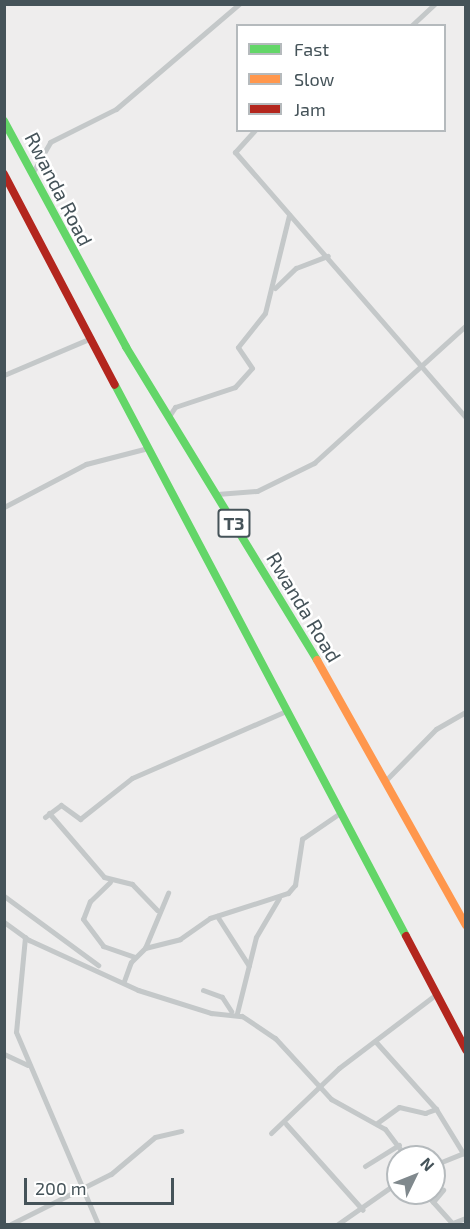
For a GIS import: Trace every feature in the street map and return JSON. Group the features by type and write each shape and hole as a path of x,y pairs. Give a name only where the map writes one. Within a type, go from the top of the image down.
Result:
{"main road":[{"name":"Rwanda Road","path":"4,121 169,416 387,779 465,925"},
{"path":"4,174 434,996 465,1050"}],"street":[{"path":"33,174 50,142 124,103 239,4"},
{"path":"413,24 435,4"},
{"path":"253,132 235,152 420,363 425,378 465,418"},
{"path":"169,416 179,406 237,386 252,367 238,347 263,318 290,228 289,213"},
{"path":"270,294 296,268 328,256"},
{"path":"217,494 258,491 314,463 420,363 465,325"},
{"path":"4,375 91,338"},
{"path":"457,410 465,406"},
{"path":"4,507 86,464 148,448"},
{"path":"157,910 132,884 110,882 47,815 61,805 80,819 132,778 286,711"},
{"path":"387,779 436,729 465,712"},
{"path":"234,1012 249,966 255,937 279,898 295,885 302,839 340,813"},
{"path":"110,882 90,901 83,919 103,946 135,957"},
{"path":"145,948 157,910 168,893"},
{"path":"4,896 124,981"},
{"path":"124,981 135,957 145,948 180,939 217,916 279,898"},
{"path":"217,916 249,966"},
{"path":"4,922 25,937 124,981 211,1013 234,1012"},
{"path":"25,937 15,1010 16,1032 28,1065 98,1224"},
{"path":"203,990 222,997 234,1012 275,1038 338,1104 377,1123 399,1145"},
{"path":"272,1133 286,1124 321,1086 434,996"},
{"path":"375,1041 436,1109 464,1153 446,1160"},
{"path":"4,1054 28,1065"},
{"path":"377,1123 399,1107 417,1107 427,1100"},
{"path":"417,1107 425,1113 436,1109"},
{"path":"286,1124 363,1210"},
{"path":"11,1224 118,1170 155,1137 181,1131"},
{"path":"366,1166 386,1153"},
{"path":"342,1224 386,1192"},
{"path":"435,1205 450,1224 465,1218"}],"traffic: fast":[{"path":"4,121 126,347 317,660"},
{"path":"115,385 406,936"}],"traffic: slow":[{"path":"317,660 466,925"}],"traffic: jam":[{"path":"4,174 115,385"},
{"path":"406,936 466,1050"}]}
